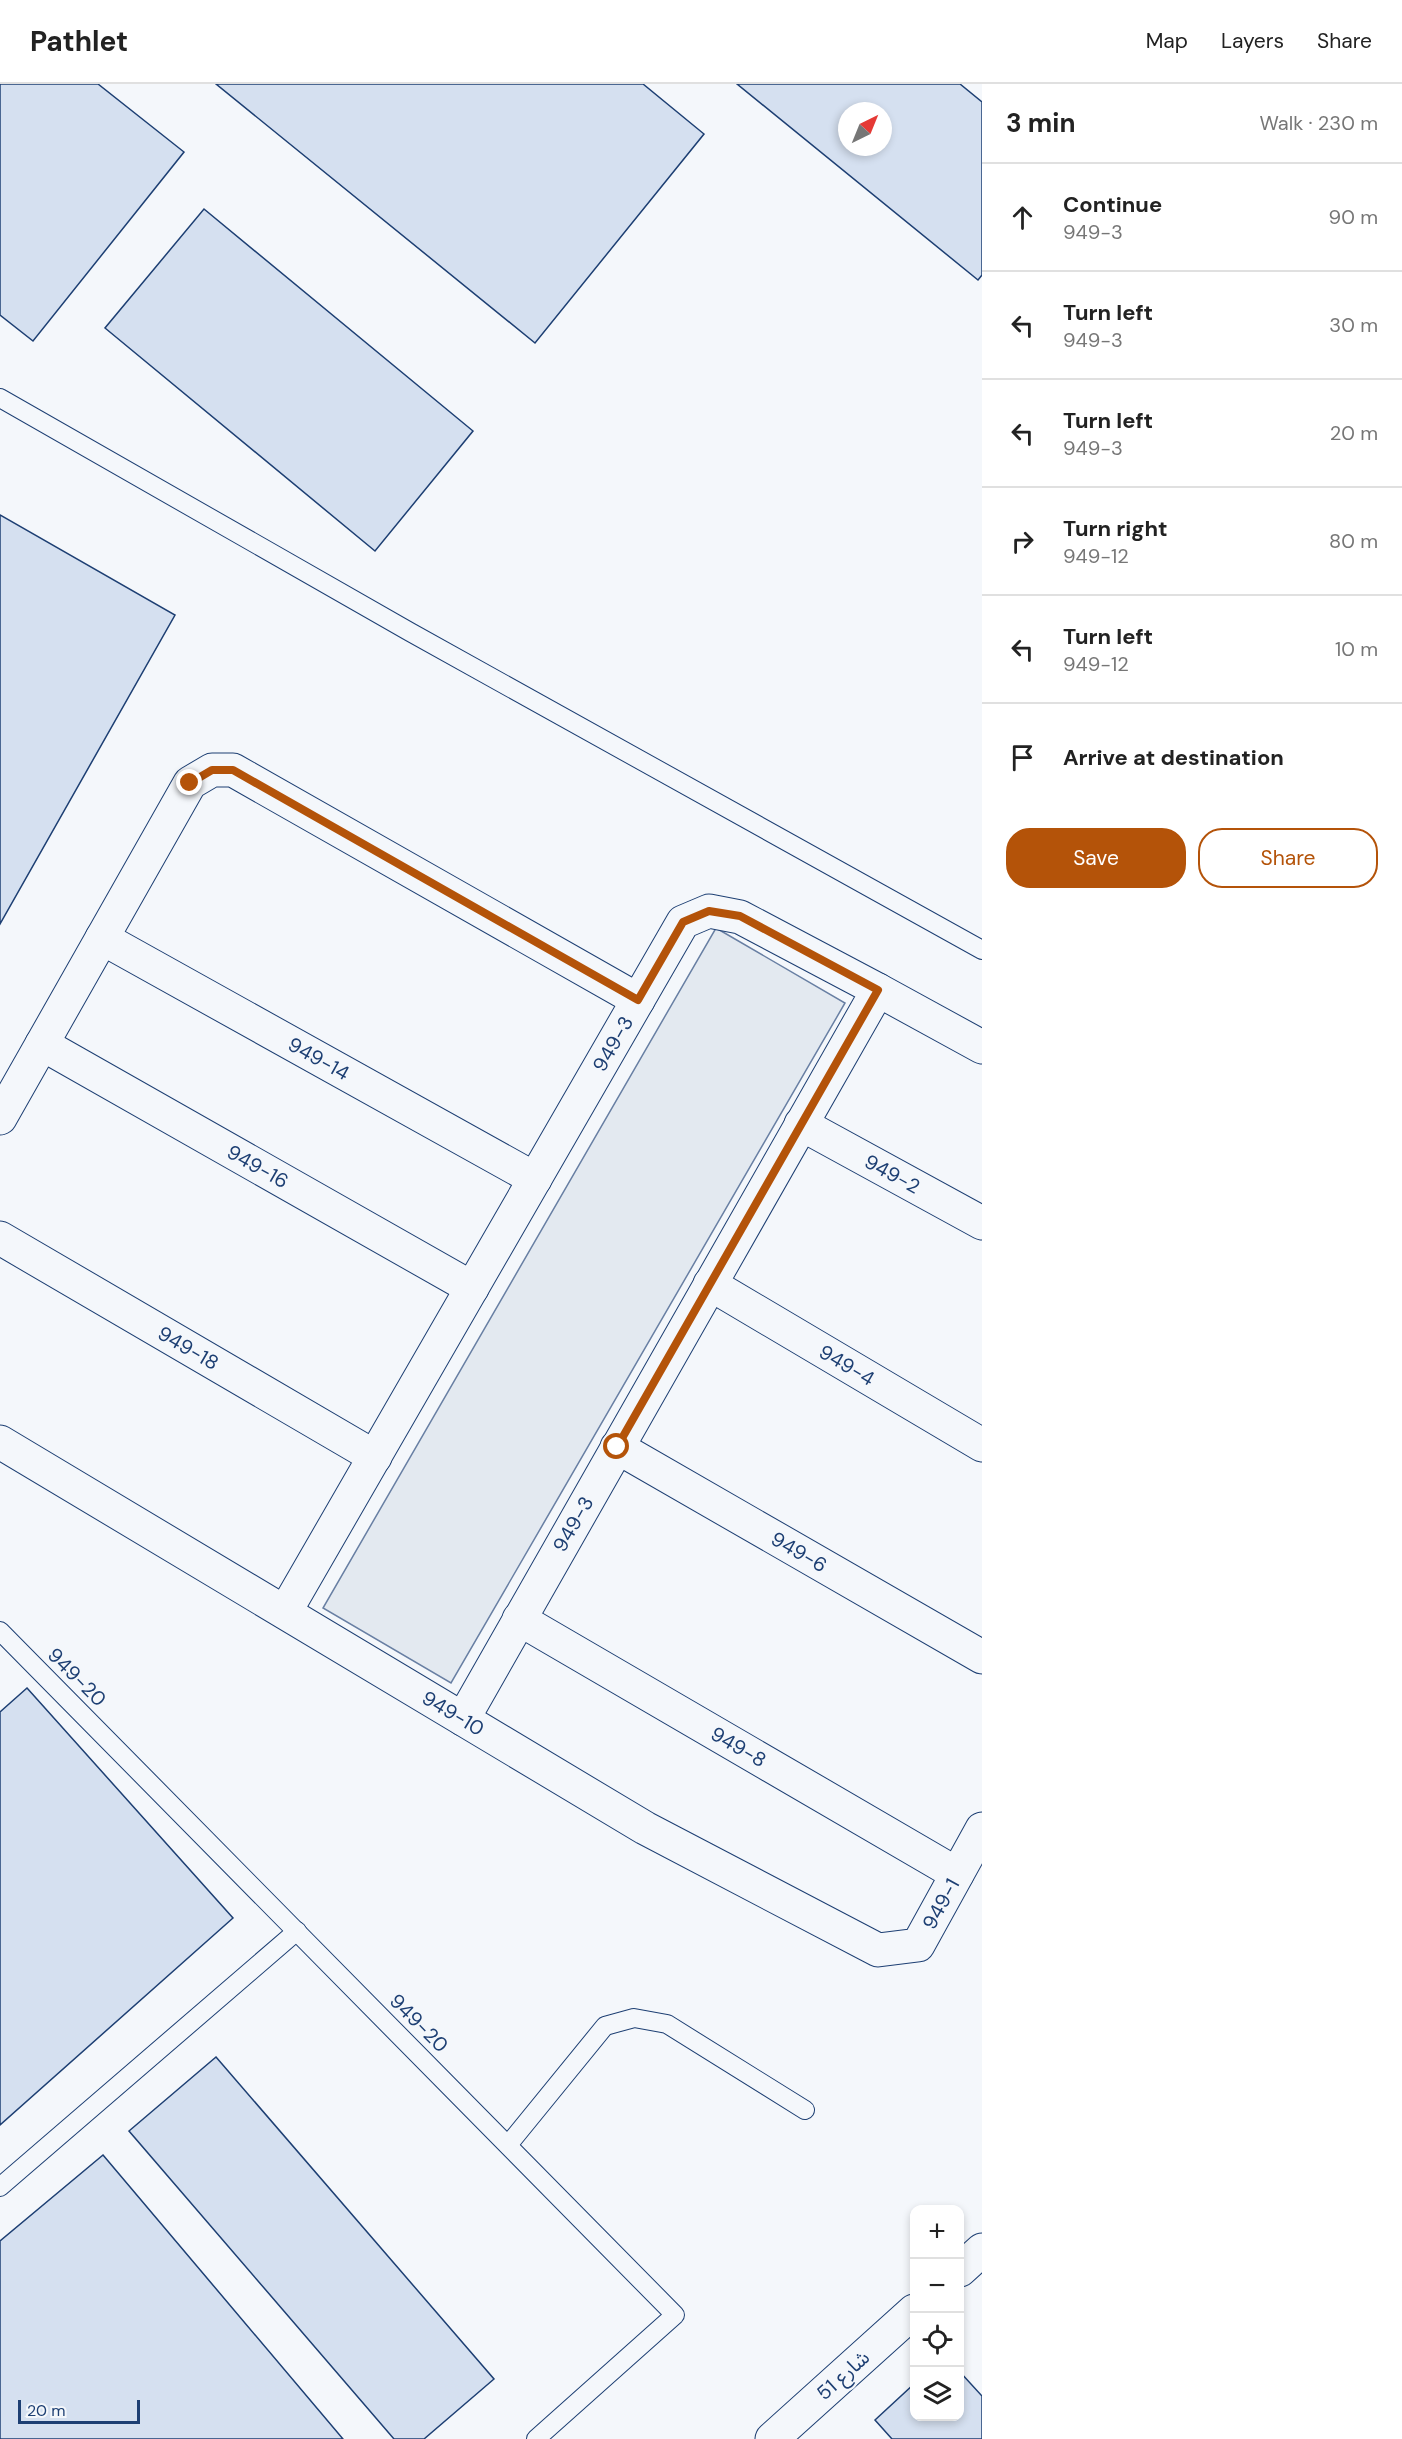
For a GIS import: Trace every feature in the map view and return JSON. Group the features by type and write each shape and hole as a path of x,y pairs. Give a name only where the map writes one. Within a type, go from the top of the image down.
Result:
{"street":[{"path":"0,1118 190,783 212,770 233,770 638,1000"},
{"name":"949-3","path":"285,1612 683,922 709,911 740,916 878,990 463,1719"},
{"name":"949-14","path":"102,938 535,1179"},
{"path":"878,990 982,1047"},
{"name":"949-16","path":"42,1044 472,1288"},
{"name":"949-2","path":"801,1124 982,1223"},
{"name":"949-18","path":"0,1238 375,1457"},
{"name":"949-4","path":"710,1284 982,1445"},
{"name":"949-10","path":"0,1442 645,1828 878,1950 918,1945"},
{"name":"949-6","path":"617,1447 982,1658"},
{"name":"949-8","path":"519,1619 957,1874"},
{"name":"949-1","path":"918,1945 982,1829"},
{"path":"964,2266 982,2250"},
{"name":"شارع 51","path":"772,2439 913,2313"}],"lane":[{"path":"0,398 410,632 982,950"},
{"name":"949-20","path":"0,1631 675,2315 536,2439"},
{"path":"0,2187 297,1931"},
{"path":"508,2145 605,2026 634,2018 667,2024 805,2110"}],"shaded area":[{"path":"716,928 845,1003 451,1683 323,1608"}],"building":[{"path":"0,84 98,84 184,152 33,341 0,315"},
{"path":"216,84 643,84 704,134 535,343"},
{"path":"737,84 960,84 982,102 982,275 978,280"},
{"path":"204,209 473,431 375,551 105,328"},
{"path":"0,515 175,615 0,924"},
{"path":"27,1688 233,1918 0,2125 0,1712"},
{"path":"216,2057 494,2379 424,2439 394,2439 129,2131"},
{"path":"103,2155 343,2439 0,2439 0,2241"},
{"path":"964,2376 982,2396 982,2439 892,2439 875,2420 910,2388 910,2421 964,2421"}],"route":[{"path":"190,783 212,770 233,770 638,1000 683,922 709,911 740,916 878,990 617,1447"}]}
